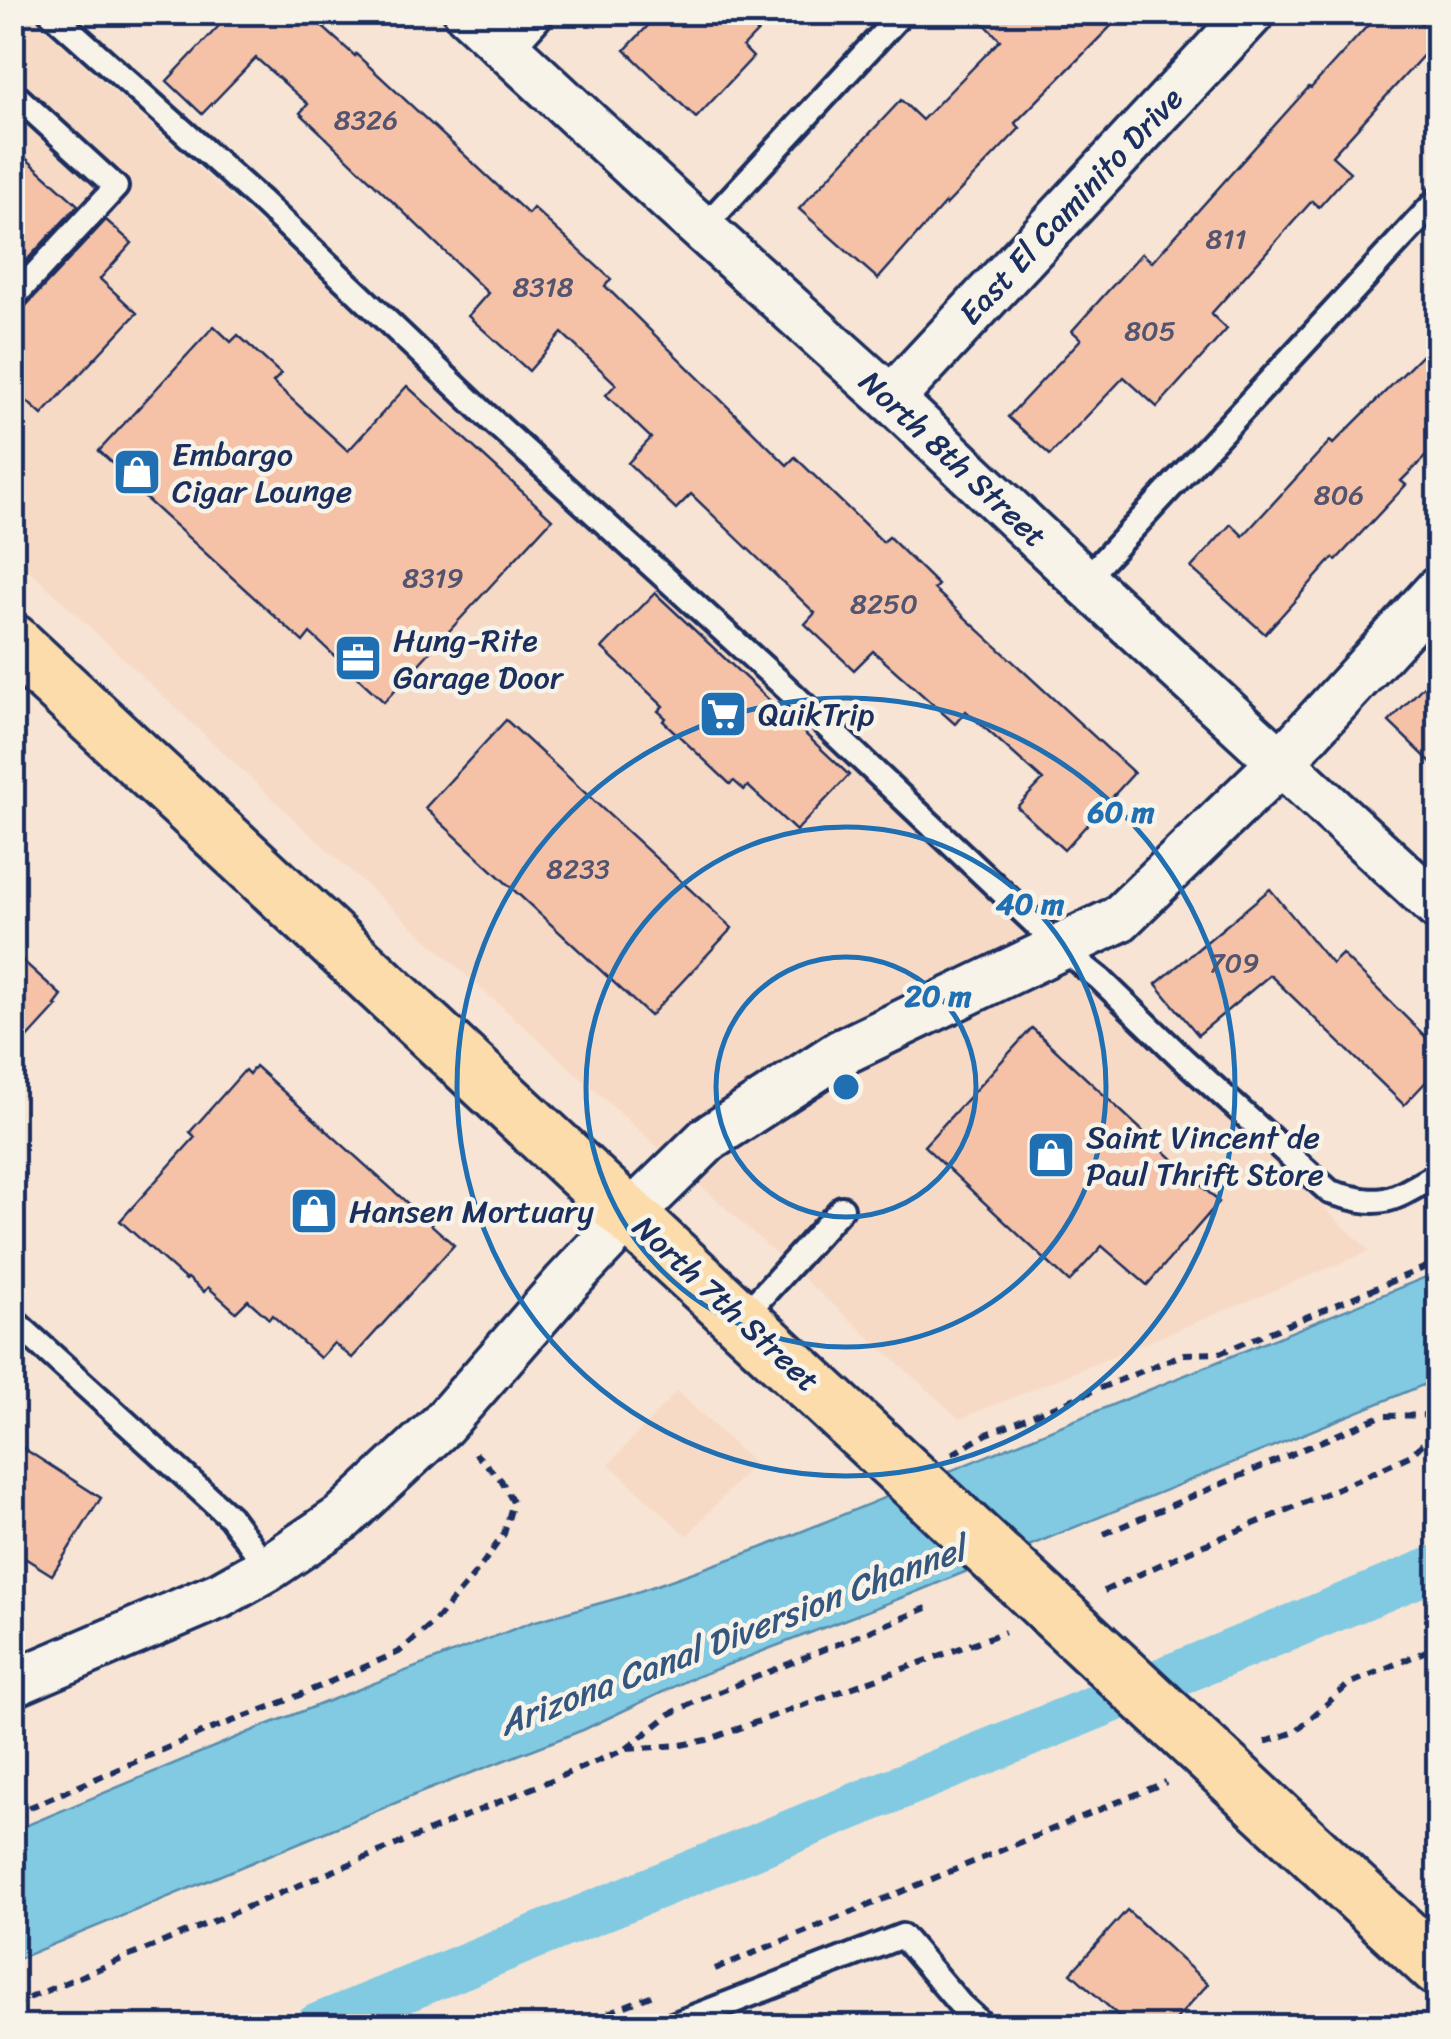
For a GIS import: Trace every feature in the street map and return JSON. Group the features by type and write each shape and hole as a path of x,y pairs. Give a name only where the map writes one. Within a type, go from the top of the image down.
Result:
{"main road":[{"name":"North 7th Street","path":"12,642 1438,1968"}],"street":[{"name":"North 8th Street","path":"467,12 515,28 702,230 891,399 1438,907"},
{"name":"East El Caminito Drive","path":"891,399 1252,12"},
{"path":"12,1684 220,1595 342,1518 442,1425 564,1284 708,1138 840,1053 1118,919 1282,761 1438,590"}],"lane":[{"path":"50,12 262,202 1060,947 1100,978 1330,1192 1380,1203 1438,1174"},
{"path":"702,230 903,12"},
{"path":"12,92 116,187 12,299"},
{"path":"1084,581 1438,199"},
{"path":"742,1318 842,1208"},
{"path":"12,1318 230,1517 268,1568"},
{"path":"670,2026 902,1936 984,2026"}],"path":[{"path":"912,1476 987,1434 1040,1412 1184,1354 1220,1353 1438,1262"},
{"path":"1104,1534 1381,1416 1438,1415"},
{"path":"12,1815 367,1667 399,1652 435,1621 504,1534 512,1502 502,1480 442,1425"},
{"path":"12,2005 626,1750 670,1714 697,1700 927,1608"},
{"path":"701,1975 1140,1794 1198,1743 1295,1732 1349,1684 1438,1646"},
{"path":"575,2026 665,1990"}],"shaded area":[{"path":"12,13 27,13 594,527 1370,1251 960,1419 314,838 13,555"},
{"path":"677,1391 754,1463 687,1536 609,1464"}],"water":[{"name":"Arizona Canal Diversion Channel","path":"1438,1272 1438,1379 911,1594 688,1680 583,1730 422,1792 13,1961 13,1831 259,1728 532,1622 626,1596 761,1548"}],"building":[{"path":"232,12 306,12 356,54 528,214 533,208 611,279 605,286 787,465 795,457 883,542 889,537 938,585 934,589 1134,773 1064,850 1017,807 1043,780 966,711 955,724 873,651 854,670 805,624 815,613 691,494 676,509 628,463 651,438 606,395 616,384 562,333 529,371 468,316 488,293 300,113 308,104 256,58 202,114 167,81"},
{"path":"661,12 777,12 743,47 753,57 696,118 625,50"},
{"path":"973,12 1125,12 1015,123 1020,128 945,203 878,279 799,209 901,100 922,120 1000,40"},
{"path":"1380,12 1409,12 1438,39 1332,156 1350,172 1319,207 1312,201 1211,314 1227,329 1157,407 1124,377 1050,455 1008,417 1081,339 1072,331 1142,253 1152,262"},
{"path":"12,146 78,205 12,276"},
{"path":"106,220 132,243 100,279 137,313 42,415 12,388 12,314 23,309"},
{"path":"214,326 231,342 238,335 281,374 273,382 348,451 407,386 552,519 384,702 310,633 303,642 134,488 137,485 99,451"},
{"path":"1438,339 1438,444 1401,481 1406,485 1265,634 1191,568 1231,524 1243,536 1330,441 1333,444"},
{"name":"QuikTrip","path":"655,593 849,775 796,831 748,786 744,790 734,781 730,784 663,721 666,718 658,711 663,706 602,648"},
{"path":"1438,671 1438,769 1389,722"},
{"path":"506,720 732,928 650,1016 425,808"},
{"path":"1270,889 1332,964 1342,954 1438,1049 1438,1069 1404,1105 1270,975 1198,1035 1156,984"},
{"path":"12,951 62,996 12,1055"},
{"name":"Saint Vincent de Paul Thrift Store","path":"1032,1028 1219,1202 1147,1285 1102,1246 1069,1282 924,1146"},
{"path":"255,1066 454,1245 352,1358 334,1343 320,1358 272,1315 269,1319 248,1300 236,1312 208,1287 204,1292 186,1280 120,1221 195,1137 190,1132 245,1070 249,1074"},
{"path":"12,1441 101,1498 52,1575 12,1550"},
{"path":"1127,1910 1208,1984 1170,2026 1130,2026 1071,1973"}],"waterway":[{"path":"317,2026 1438,1567"}],"place":[{"name":"Embargo Cigar Lounge","path":"137,472"},
{"name":"Hung-Rite Garage Door","path":"358,658"},
{"name":"QuikTrip","path":"723,714"},
{"name":"Saint Vincent de Paul Thrift Store","path":"1051,1155"},
{"name":"Hansen Mortuary","path":"314,1211"}]}
